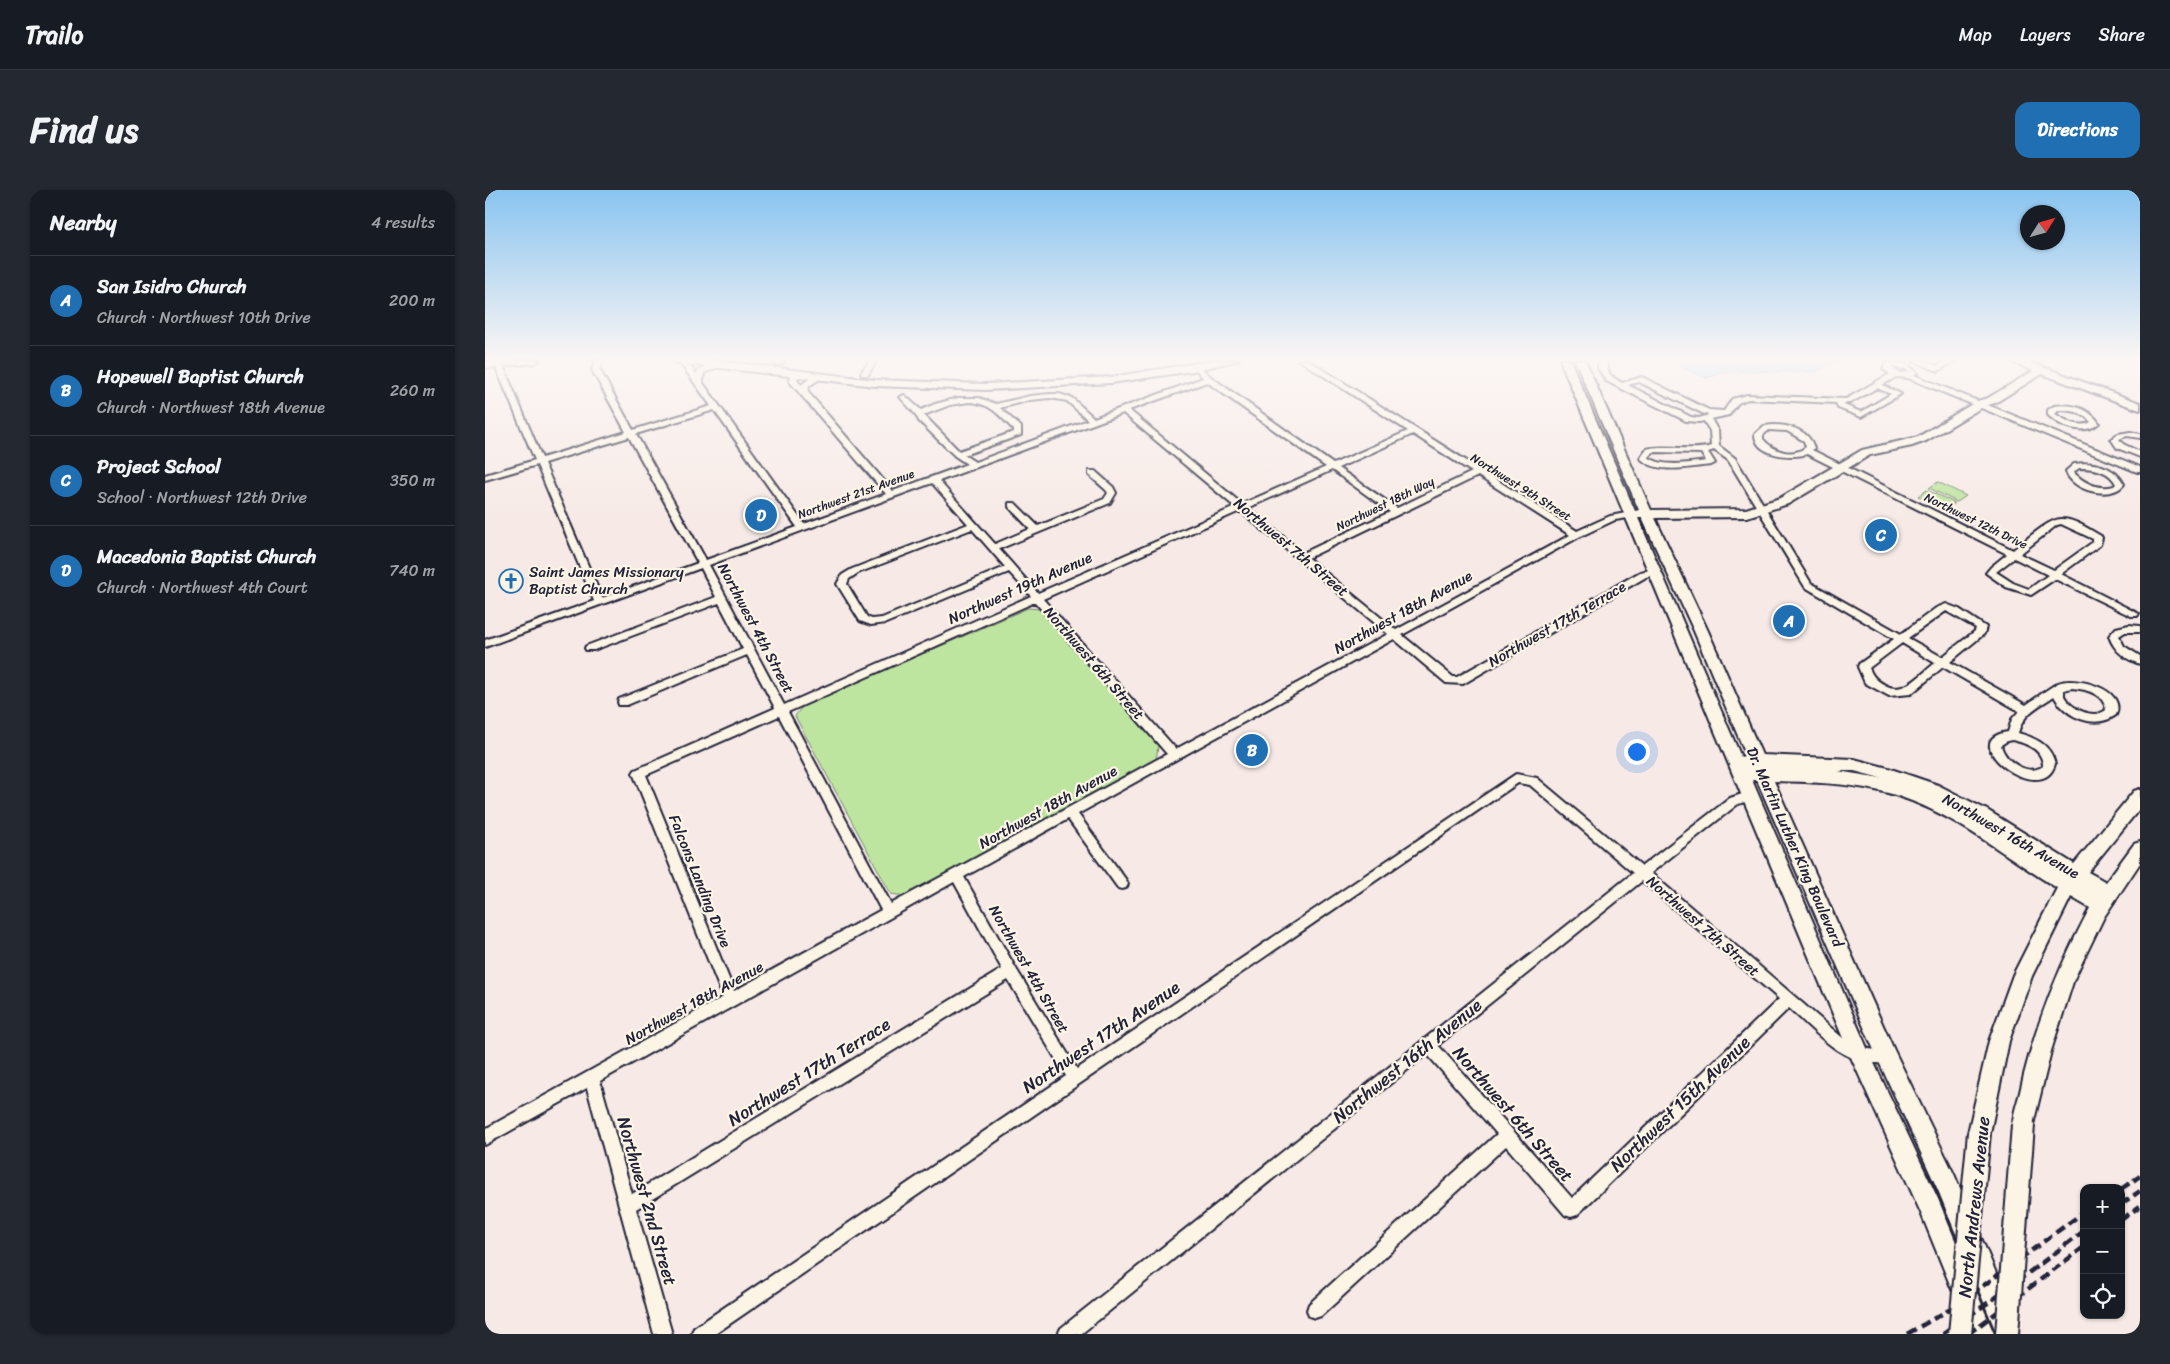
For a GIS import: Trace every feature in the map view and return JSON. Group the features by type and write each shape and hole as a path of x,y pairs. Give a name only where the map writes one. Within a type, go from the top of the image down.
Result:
{"main road":[{"name":"Dr. Martin Luther King Boulevard","path":"1588,413 1860,1055 1929,1207 1982,1334"},
{"name":"Dr. Martin Luther King Boulevard","path":"1603,413 1887,1057 1946,1182 2009,1334"},
{"path":"1631,515 1646,510 1747,513 1784,501 1866,452 1912,443 1964,413"},
{"name":"Northwest 16th Avenue","path":"1738,767 1759,767 1832,776 1883,785 1928,801 2104,899"},
{"path":"1751,796 1763,798 1777,808"},
{"path":"2073,881 2089,856 2140,796"},
{"path":"2009,1334 2023,1125 2035,1066 2057,997 2104,899 2120,874 2140,849"},
{"name":"North Andrews Avenue","path":"1960,1334 1979,1133 1999,1041 2023,975 2061,897 2073,881"}],"street":[{"path":"518,413 599,602"},
{"name":"Northwest 4th Street","path":"620,413 722,598 889,912"},
{"path":"485,478 697,413"},
{"path":"721,413 802,528"},
{"path":"822,413 892,495"},
{"path":"958,454 1018,433 1018,429 1002,413"},
{"path":"1084,413 1093,421"},
{"name":"Northwest 21st Avenue","path":"485,644 1114,413"},
{"name":"Northwest 7th Street","path":"1128,413 1450,680 1459,681"},
{"path":"1256,413 1396,512"},
{"name":"Northwest 9th Street","path":"1384,413 1577,535"},
{"path":"1678,413 1689,419 1707,419 1717,414"},
{"path":"1714,413 1723,413"},
{"path":"2005,413 2140,470"},
{"path":"2052,413 2063,423 2088,428 2095,423 2090,416 2085,413"},
{"path":"921,414 922,419 958,454 959,460 970,466"},
{"path":"1707,419 1714,431 1715,446 1731,458 1808,585 2025,710"},
{"path":"2049,432 2063,423"},
{"path":"1767,428 1790,429 1808,440 1810,448 1807,451 1793,454 1775,451 1761,443 1759,434 1767,428"},
{"name":"Northwest 19th Avenue","path":"639,772 1413,432"},
{"path":"2140,436 2126,434 2117,436 2117,443 2130,452 2140,455"},
{"path":"1703,450 1711,463 1661,465 1647,461 1644,458 1651,450 1703,450 1715,446"},
{"name":"Northwest 12th Drive","path":"1807,451 2056,575 2137,611"},
{"path":"2105,470 2119,480 2117,488 2106,490 2089,487 2075,479 2070,471 2077,466 2083,465 2105,470 2130,452"},
{"path":"993,548 1107,501 1112,493 1110,489 1092,473"},
{"name":"Northwest 18th Way","path":"1303,557 1477,473"},
{"name":"Northwest 6th Street","path":"934,480 1175,755"},
{"path":"1012,505 1036,530"},
{"name":"Northwest 18th Avenue","path":"485,1137 889,912 1577,535 1613,518 1631,515"},
{"path":"2061,522 2076,526 2098,538 2097,543 2031,592 2021,590 1998,579 1991,573 2013,553 2054,523 2061,522"},
{"path":"973,524 855,571 845,577 841,584 863,618 871,622 883,621 1011,568"},
{"name":"Northwest 17th Terrace","path":"1459,681 1643,574 1655,572"},
{"path":"590,648 722,598"},
{"path":"1946,607 1976,622 1981,628 1980,632 1907,690 1889,692 1869,680 1863,667 1900,638 1946,607"},
{"path":"2137,611 2136,628 2117,631 2115,640 2125,653 2140,660"},
{"path":"623,702 750,650"},
{"path":"2012,736 2017,719 2025,710 2063,685 2078,684 2096,690 2109,701 2112,712 2103,718 2078,714 2059,698 2058,693 2063,685"},
{"path":"2012,736 2030,741 2042,750 2047,756 2048,768 2039,773 2031,774 2004,762 1997,755 1995,743 2004,737 2012,736"},
{"name":"Falcons Landing Drive","path":"639,772 731,1001"},
{"name":"Northwest 17th Avenue","path":"700,1334 1509,782 1515,778 1525,779"},
{"name":"Northwest 7th Street","path":"1525,779 1533,781 1789,999 1839,1044 1860,1055 1887,1057"},
{"name":"Northwest 16th Avenue","path":"1067,1334 1642,873 1734,802 1751,796"},
{"path":"1070,813 1122,884"},
{"name":"Northwest 4th Street","path":"957,876 1009,971 1075,1078"},
{"name":"Northwest 17th Terrace","path":"628,1205 1009,971"},
{"name":"Northwest 15th Avenue","path":"1571,1209 1789,999"},
{"name":"Northwest 6th Street","path":"1428,1044 1571,1209"},
{"name":"Northwest 2nd Street","path":"592,1078 663,1334"},
{"path":"1315,1310 1507,1136"}],"green space":[{"path":"1938,482 1966,496 1957,502 1929,488"},
{"path":"1927,490 1955,503 1946,510 1918,496"},
{"path":"1028,608 1040,609 1158,746 1156,761 905,896 891,894 795,716 803,706"}],"railway":[{"path":"2125,1186 2140,1176"},
{"path":"2125,1201 2140,1191"},
{"path":"2125,1217 2140,1206"},
{"path":"1907,1334 1954,1307 2080,1215"},
{"path":"1943,1334 1995,1298 2080,1234"},
{"path":"1968,1334 2080,1250"}],"place":[{"name":"Macedonia Baptist Church","path":"761,515"},
{"name":"Project School","path":"1881,535"},
{"name":"Saint James Missionary Baptist Church","path":"511,581"},
{"name":"San Isidro Church","path":"1789,621"},
{"name":"Hopewell Baptist Church","path":"1252,750"}]}
